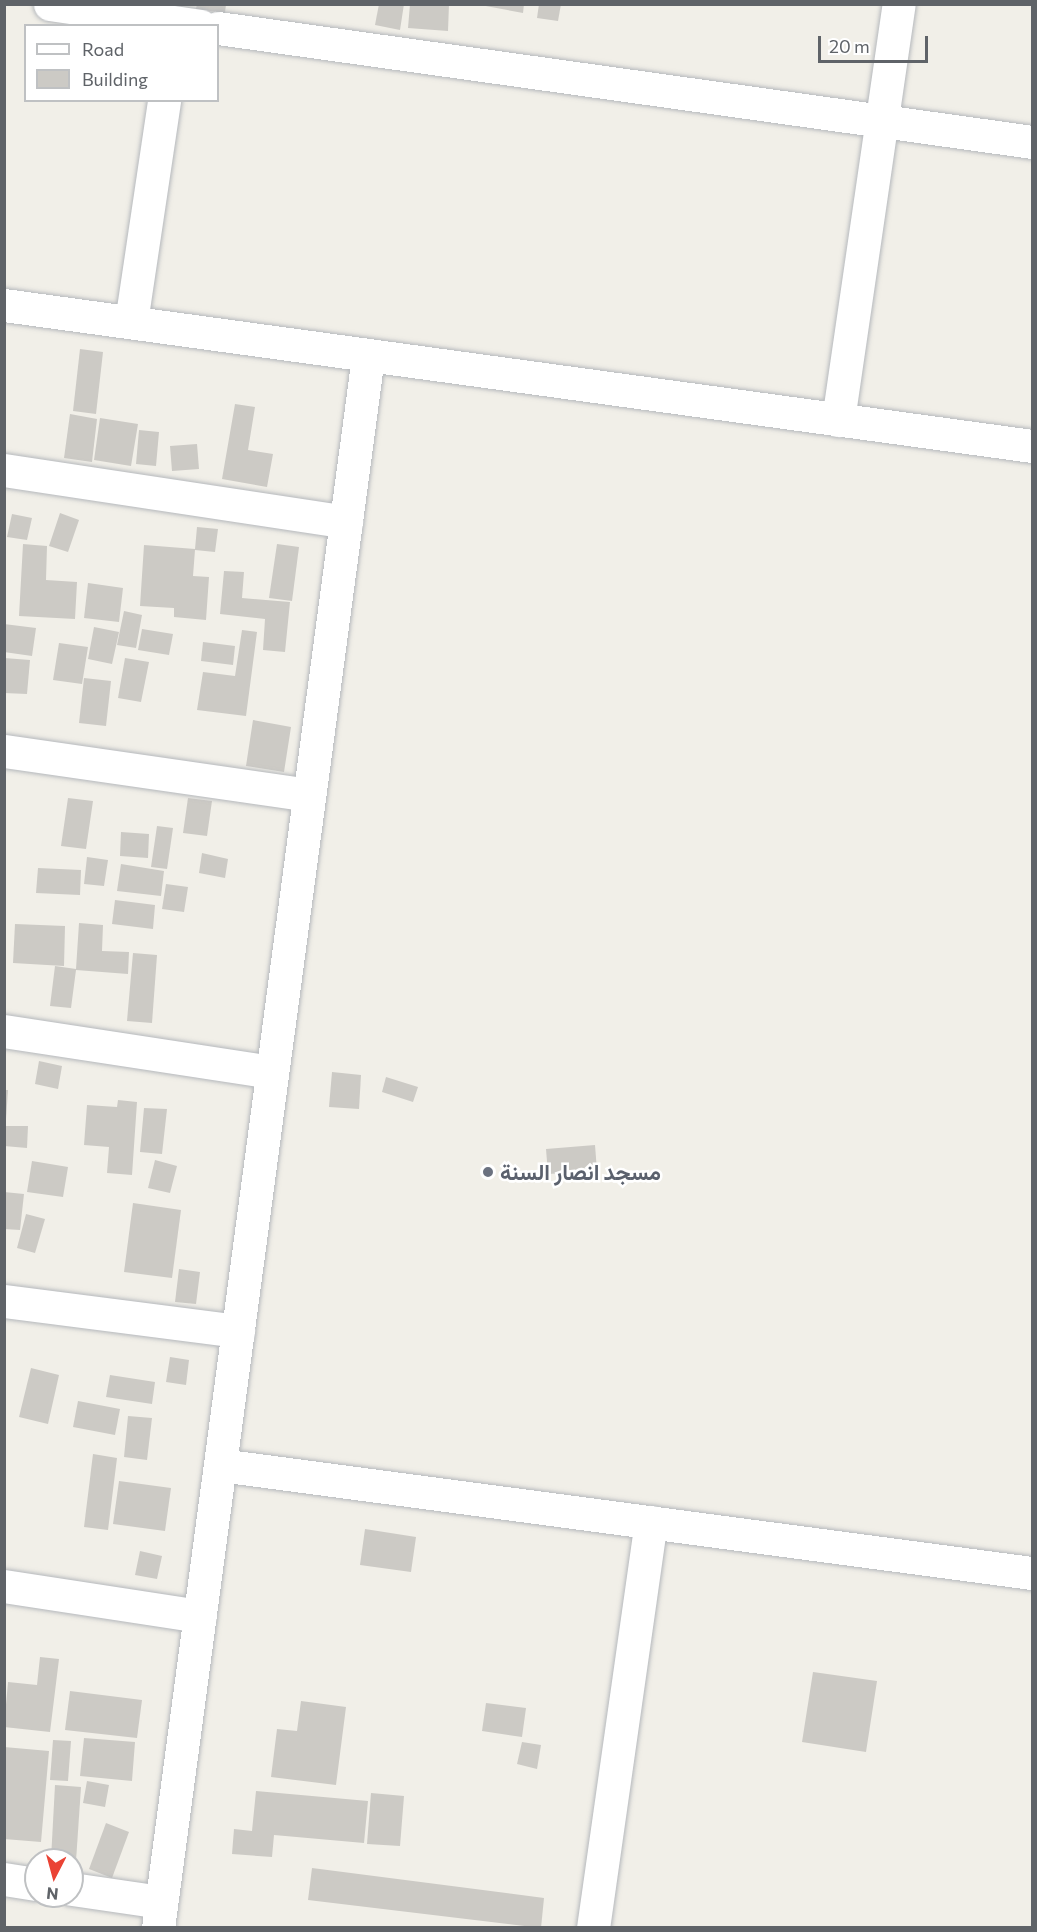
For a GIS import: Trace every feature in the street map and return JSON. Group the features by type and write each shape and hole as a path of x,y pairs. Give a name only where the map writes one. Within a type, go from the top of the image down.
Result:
{"street":[{"path":"50,4 182,19"},
{"path":"838,420 899,4"},
{"path":"219,28 1032,142"},
{"path":"131,322 164,102"},
{"path":"4,305 1032,446"},
{"path":"84,1893 160,1915 368,356"},
{"path":"4,470 346,522"},
{"path":"4,751 309,795"},
{"path":"4,1031 272,1072"},
{"path":"4,1301 238,1331"},
{"path":"220,1465 1032,1573"},
{"path":"593,1928 651,1522"},
{"path":"4,1586 200,1616"},
{"path":"4,1879 24,1882"}],"building":[{"path":"197,4 226,4 225,13 196,9"},
{"path":"379,4 404,4 400,30 375,25"},
{"path":"410,4 449,4 448,31 408,28"},
{"path":"475,4 524,4 523,13"},
{"path":"539,4 561,4 558,21 537,18"},
{"path":"80,349 103,352 96,414 73,411"},
{"path":"235,404 255,407 248,450 273,454 267,487 222,479"},
{"path":"70,414 97,419 92,462 64,458"},
{"path":"100,418 138,424 131,466 94,460"},
{"path":"139,430 159,432 156,466 136,464"},
{"path":"197,444 199,469 172,471 170,446"},
{"path":"60,513 79,520 68,552 49,546"},
{"path":"12,514 32,518 27,540 7,537"},
{"path":"197,527 218,529 215,552 195,550 193,576 209,577 206,620 174,617 174,608 140,606 144,545 195,549"},
{"path":"23,544 47,546 46,580 77,582 75,619 19,616"},
{"path":"277,544 299,547 292,601 269,598"},
{"path":"224,571 244,572 242,598 290,602 285,652 263,650 265,619 220,614"},
{"path":"88,583 123,588 119,622 84,618"},
{"path":"124,611 142,615 136,648 117,645"},
{"path":"4,624 36,628 32,656 4,652"},
{"path":"94,627 119,632 112,664 88,659"},
{"path":"142,629 173,634 169,655 138,650"},
{"path":"242,630 257,632 246,716 197,710 203,672 235,676"},
{"path":"203,642 235,646 233,665 201,661"},
{"path":"59,643 88,647 82,684 53,680"},
{"path":"4,658 30,660 27,694 4,693"},
{"path":"125,658 149,662 141,702 118,698"},
{"path":"84,678 111,681 106,726 79,723"},
{"path":"253,720 291,727 284,772 246,766"},
{"path":"68,798 93,801 86,849 61,846"},
{"path":"188,798 212,801 207,836 183,833"},
{"path":"157,826 173,828 167,869 151,867"},
{"path":"121,832 149,834 148,858 120,856"},
{"path":"202,853 228,859 225,878 199,873"},
{"path":"87,857 108,860 104,886 84,884"},
{"path":"121,864 164,871 161,896 117,891"},
{"path":"38,868 81,870 80,895 36,893"},
{"path":"166,884 188,887 184,912 162,909"},
{"path":"115,900 155,905 153,929 112,924"},
{"path":"79,923 103,925 102,951 129,952 128,974 76,970 71,1008 50,1006 55,966 76,969"},
{"path":"15,924 65,926 64,966 13,963"},
{"path":"133,953 157,955 152,1023 127,1021"},
{"path":"39,1061 62,1066 58,1089 35,1084"},
{"path":"332,1072 361,1075 359,1109 329,1107"},
{"path":"386,1077 418,1087 413,1102 382,1092"},
{"path":"4,1090 8,1090 6,1119 4,1119"},
{"path":"118,1100 137,1102 132,1175 107,1173 109,1147 84,1145 87,1105 117,1107"},
{"path":"144,1108 167,1109 162,1154 140,1152"},
{"path":"4,1126 28,1126 27,1148 4,1146"},
{"path":"595,1145 597,1171 548,1174 546,1149"},
{"path":"155,1160 177,1166 170,1193 148,1188"},
{"path":"32,1161 68,1167 63,1197 27,1192"},
{"path":"4,1192 24,1194 20,1230 4,1229"},
{"path":"133,1203 181,1210 172,1278 124,1272"},
{"path":"26,1214 45,1219 35,1253 17,1248"},
{"path":"179,1269 200,1272 196,1304 175,1302"},
{"path":"170,1357 189,1360 186,1385 166,1382"},
{"path":"31,1368 59,1375 48,1424 19,1417"},
{"path":"110,1375 155,1382 152,1404 106,1397"},
{"path":"78,1401 120,1409 115,1435 73,1427"},
{"path":"128,1416 152,1418 147,1460 124,1457"},
{"path":"93,1454 117,1458 108,1530 84,1527"},
{"path":"119,1481 171,1488 165,1531 113,1524"},
{"path":"365,1529 416,1537 411,1572 360,1565"},
{"path":"140,1551 162,1556 157,1579 135,1575"},
{"path":"40,1657 59,1659 50,1732 4,1727 8,1682 37,1685"},
{"path":"813,1672 877,1681 866,1752 802,1742"},
{"path":"70,1691 142,1700 137,1738 65,1730"},
{"path":"301,1701 346,1707 336,1785 271,1777 277,1729 297,1731"},
{"path":"486,1703 526,1708 522,1737 482,1731"},
{"path":"84,1738 135,1742 132,1781 80,1776"},
{"path":"53,1740 71,1741 68,1781 50,1780"},
{"path":"522,1742 541,1745 537,1769 517,1764"},
{"path":"4,1747 49,1751 41,1842 4,1839"},
{"path":"87,1781 109,1785 105,1807 83,1803"},
{"path":"55,1785 81,1787 77,1848 52,1848"},
{"path":"256,1791 368,1801 364,1843 274,1835 272,1857 232,1854 234,1829 252,1831"},
{"path":"371,1793 404,1796 400,1846 367,1844"},
{"path":"106,1823 129,1832 112,1878 89,1869"},
{"path":"312,1868 544,1898 541,1928 308,1900"}],"place":[{"name":"مسجد انصار السنة","path":"488,1172"}]}
